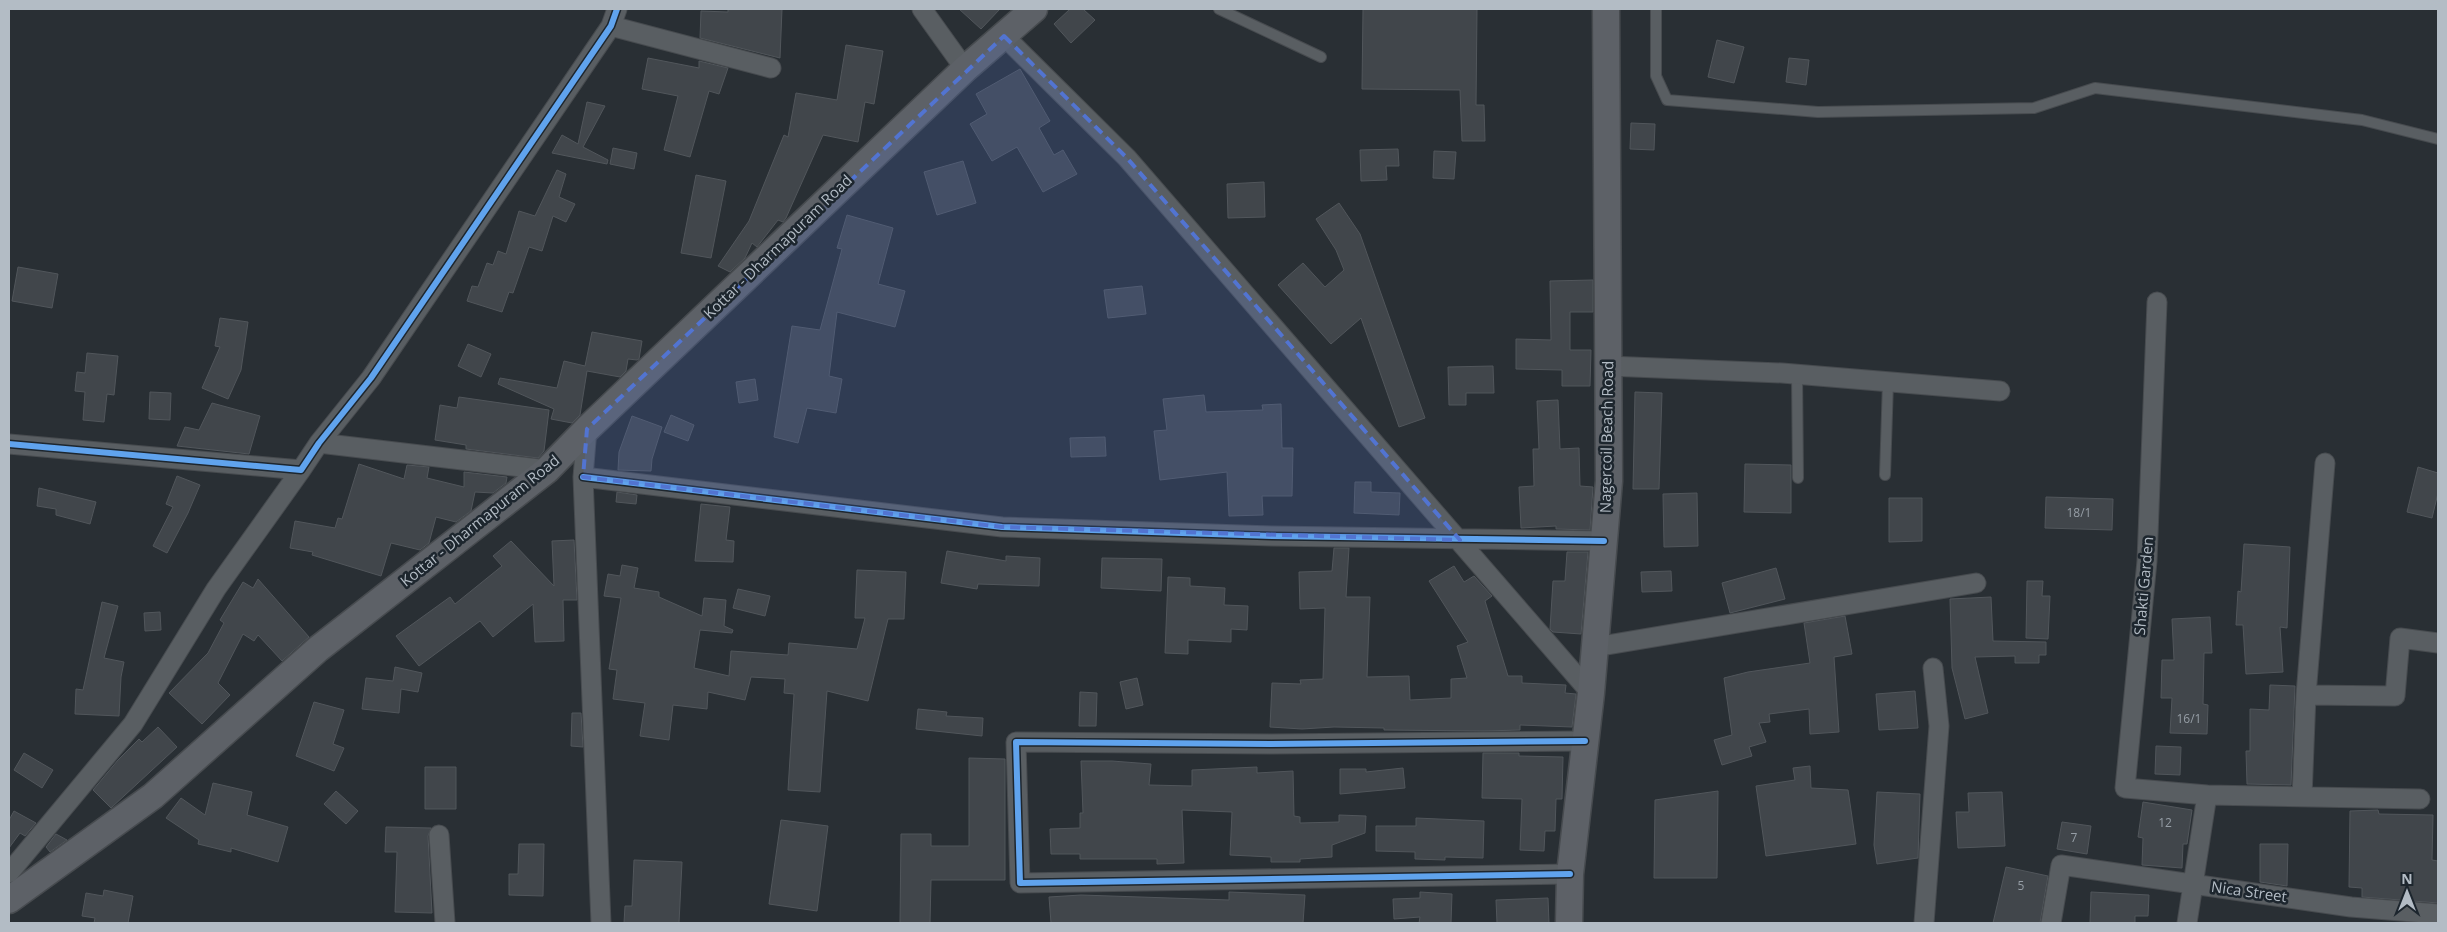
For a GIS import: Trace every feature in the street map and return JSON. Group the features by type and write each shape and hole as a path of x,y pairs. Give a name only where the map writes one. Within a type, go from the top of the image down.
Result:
{"main road":[{"name":"Kottar - Dharmapuram Road","path":"9,900 153,796 318,649 547,470 586,429 966,69 1034,9"},
{"name":"Nagercoil Beach Road","path":"1569,923 1570,874 1591,693 1609,482 1606,9"}],"street":[{"path":"922,9 966,69"},
{"path":"9,874 133,724 216,589 318,443 371,378 614,17 771,68"},
{"path":"1004,36 1127,158 1591,693"},
{"name":"Shakti Garden","path":"2157,302 2147,561 2125,788 2207,794"},
{"path":"1608,366 1798,374 2000,391"},
{"path":"586,429 582,477 601,923"},
{"path":"318,443 547,470"},
{"path":"9,444 300,470"},
{"path":"2302,797 2306,695 2324,463"},
{"path":"582,477 1002,527 1460,540 1604,541"},
{"path":"1595,646 1976,583"},
{"path":"2306,695 2395,696 2400,638 2438,643"},
{"path":"1924,923 1939,726 1933,668"},
{"path":"1570,874 1020,883 1016,742 1271,744 1585,741"},
{"path":"2188,923 2207,794 2420,799"},
{"path":"439,835 445,923"},
{"name":"Nica Street","path":"2051,923 2061,865 2194,884 2350,915 2438,914"}],"lane":[{"path":"1220,9 1321,57"},
{"path":"1656,9 1656,76 1667,100 1818,112 2034,108 2095,88 2102,88 2362,120 2438,138"},
{"path":"1798,374 1798,478"},
{"path":"1885,475 1888,382"}],"highlighted area":[{"path":"1004,36 1127,158 1460,540 1002,527 583,477 587,429"}],"building":[{"path":"728,9 782,9 780,58 700,38 701,11 728,12"},
{"path":"959,9 1000,9 981,29"},
{"path":"1070,9 1083,9 1095,20 1071,43 1054,24"},
{"path":"1363,9 1477,9 1476,105 1484,105 1485,141 1462,141 1460,90 1362,89"},
{"path":"1717,40 1744,47 1734,83 1708,77"},
{"path":"846,45 883,51 874,104 865,102 858,142 823,135 783,222 778,220 757,247 752,243 745,258 730,272 718,266 749,221 784,135 788,137 796,93 837,100"},
{"path":"648,58 699,68 699,61 728,68 719,94 709,91 690,157 664,150 678,96 642,89"},
{"path":"1789,58 1809,60 1806,85 1786,82"},
{"path":"1020,69 1050,121 1039,128 1054,155 1063,150 1077,174 1043,192 1017,147 992,161 970,124 987,114 976,94"},
{"path":"587,102 605,106 583,147 608,160 607,164 552,153 562,135 578,144"},
{"path":"1631,123 1655,124 1654,150 1630,149"},
{"path":"613,148 637,153 634,169 610,164"},
{"path":"1398,149 1399,166 1386,166 1387,180 1361,181 1360,150"},
{"path":"1434,151 1456,152 1454,179 1433,178"},
{"path":"963,161 976,203 937,215 924,172"},
{"path":"557,170 566,174 559,197 575,204 566,222 553,216 542,251 529,247 513,293 509,292 502,312 467,301 472,286 478,287 487,263 493,265 498,251 506,254 519,211 535,216"},
{"path":"696,175 726,181 711,258 681,253"},
{"path":"1264,182 1265,217 1228,218 1227,184"},
{"path":"1339,203 1360,234 1425,418 1399,427 1361,318 1331,344 1278,285 1303,263 1325,287 1344,270 1336,250 1316,219"},
{"path":"847,215 893,228 878,284 905,291 895,327 837,312 829,376 842,379 836,413 807,408 798,443 774,437 792,326 820,330 842,249 837,248"},
{"path":"18,267 58,274 52,308 12,301"},
{"path":"1593,280 1593,312 1570,312 1570,350 1591,350 1590,386 1562,386 1562,370 1516,369 1516,339 1551,340 1550,281"},
{"path":"1142,286 1146,314 1108,318 1104,290"},
{"path":"220,318 248,322 241,370 228,399 202,388 220,347 215,346"},
{"path":"592,332 642,341 639,359 628,359 626,371 620,377 587,371 580,415 572,423 551,419 554,409 498,384 500,378 557,388 564,361 585,366"},
{"path":"468,344 491,354 481,377 458,366"},
{"path":"87,353 118,356 114,395 107,394 104,422 83,420 85,392 75,391 77,372 85,373"},
{"path":"1493,366 1494,393 1466,393 1466,405 1449,405 1448,367"},
{"path":"755,379 758,400 739,403 736,382"},
{"path":"150,392 171,393 170,420 149,419"},
{"path":"1635,392 1662,393 1659,489 1633,489"},
{"path":"1204,395 1206,412 1263,410 1262,405 1281,404 1282,448 1293,448 1292,496 1262,496 1263,515 1229,516 1227,472 1160,480 1154,431 1167,430 1163,399"},
{"path":"459,397 549,410 544,451 538,458 466,449 466,445 435,440 440,405 457,408"},
{"path":"1558,400 1560,449 1579,448 1580,486 1593,487 1590,530 1556,529 1556,526 1521,528 1519,487 1534,486 1533,449 1539,449 1537,401"},
{"path":"212,403 260,416 249,454 177,446 185,427 199,430"},
{"path":"671,415 694,425 688,441 664,432"},
{"path":"632,416 662,427 652,459 651,471 618,470 619,452"},
{"path":"1105,437 1106,456 1071,457 1070,438"},
{"path":"359,464 404,479 407,465 429,467 427,478 464,487 464,472 507,477 506,483 493,493 475,492 471,511 456,522 436,517 429,543 420,550 391,543 381,576 312,555 313,552 290,548 295,521 335,528 338,518 342,519"},
{"path":"1745,464 1791,465 1791,513 1744,512"},
{"path":"2418,467 2438,473 2438,493 2432,518 2407,512"},
{"path":"177,476 200,485 167,553 153,546 173,507 166,504"},
{"path":"1355,482 1371,482 1371,492 1400,493 1399,515 1354,513"},
{"path":"39,488 96,502 90,524 56,515 56,509 37,506"},
{"path":"617,492 637,495 636,504 616,502"},
{"path":"1697,493 1698,546 1664,547 1663,494"},
{"path":"2046,497 2113,499 2112,530 2045,528"},
{"path":"1889,498 1922,498 1922,541 1889,542"},
{"path":"701,504 730,507 726,540 734,541 733,562 695,561"},
{"path":"574,540 577,600 563,600 564,641 535,642 533,604 493,637 480,621 419,666 396,636 450,597 455,604 502,566 493,556 511,541 554,586 552,541"},
{"path":"2244,544 2290,547 2287,628 2280,627 2283,672 2246,674 2243,625 2236,625 2238,591 2241,592"},
{"path":"1334,548 1349,548 1346,597 1370,597 1367,677 1409,676 1410,700 1451,698 1451,679 1467,678 1457,646 1468,642 1429,581 1454,566 1464,582 1474,576 1492,596 1485,601 1508,676 1522,676 1522,683 1566,685 1565,693 1576,694 1572,727 1520,725 1520,730 1484,731 1270,727 1272,683 1301,684 1300,680 1323,679 1325,608 1300,609 1299,572 1332,571"},
{"path":"947,551 1006,561 1006,556 1040,558 1039,586 978,584 977,589 941,583"},
{"path":"1567,552 1588,552 1581,634 1553,632 1550,629 1553,581 1565,581"},
{"path":"1102,558 1162,559 1161,591 1101,588"},
{"path":"622,565 638,568 634,588 659,592 659,597 702,616 704,598 726,600 724,626 733,630 732,633 700,630 694,668 729,676 731,651 788,655 789,643 857,649 865,618 855,618 857,570 906,572 904,619 888,619 868,701 827,691 820,792 788,790 794,694 784,693 785,679 751,677 745,700 708,692 707,709 673,705 669,740 640,736 645,703 613,699 617,670 609,669 621,598 604,596 608,574 620,576"},
{"path":"1776,568 1785,599 1730,613 1722,583"},
{"path":"1671,571 1672,591 1642,592 1641,572"},
{"path":"1168,577 1190,578 1190,586 1225,588 1224,605 1248,606 1247,630 1231,629 1231,642 1188,640 1188,654 1165,653"},
{"path":"258,579 309,637 282,661 258,635 254,641 243,634 218,683 230,695 202,724 169,693 208,653 224,623 220,620 243,582 253,588"},
{"path":"2027,581 2043,581 2042,596 2050,596 2048,639 2026,638"},
{"path":"738,589 770,596 765,616 733,608"},
{"path":"1991,597 1993,641 2046,642 2046,655 2039,655 2039,663 2015,663 2015,656 1975,657 1988,713 1965,719 1952,668 1950,599"},
{"path":"102,602 118,606 104,658 124,662 121,677 119,716 75,714 76,689 83,690"},
{"path":"160,612 161,630 145,631 144,613"},
{"path":"1845,616 1852,654 1834,657 1839,732 1810,734 1809,709 1769,714 1770,722 1759,723 1766,742 1749,747 1752,756 1722,765 1714,740 1732,735 1724,678 1748,672 1810,663 1804,623"},
{"path":"2210,617 2212,653 2204,653 2203,704 2208,705 2207,734 2170,733 2172,698 2161,698 2162,660 2174,660 2172,619"},
{"path":"395,667 422,673 418,692 401,689 399,713 362,709 366,678 393,681"},
{"path":"1137,678 1143,705 1126,709 1120,682"},
{"path":"2270,685 2295,686 2291,785 2247,784 2246,751 2250,751 2250,709 2269,710"},
{"path":"1915,691 1918,728 1879,730 1876,694"},
{"path":"1080,692 1097,693 1096,726 1079,726"},
{"path":"314,702 344,710 333,744 344,748 334,771 296,756"},
{"path":"918,709 947,712 946,716 983,718 982,736 916,729"},
{"path":"572,713 581,713 583,747 571,746"},
{"path":"158,727 177,747 111,808 93,790 118,760 139,739 142,742"},
{"path":"2156,746 2181,747 2180,775 2155,774"},
{"path":"24,753 53,770 42,788 14,770"},
{"path":"1483,753 1519,753 1519,756 1563,757 1562,799 1556,799 1555,831 1545,831 1544,851 1520,850 1522,799 1482,798"},
{"path":"969,758 1005,759 1005,880 931,880 930,923 900,923 901,834 931,834 931,846 969,846"},
{"path":"1081,761 1151,764 1149,785 1192,786 1192,770 1257,767 1257,773 1293,771 1294,816 1300,817 1300,823 1339,822 1339,815 1366,816 1365,833 1332,845 1332,857 1300,859 1300,862 1271,862 1271,857 1230,855 1232,812 1182,810 1184,863 1157,864 1157,859 1080,859 1080,854 1051,854 1050,829 1080,828 1080,813 1083,813"},
{"path":"1810,766 1811,788 1848,790 1856,844 1766,856 1756,786 1795,780 1793,768"},
{"path":"425,767 456,767 456,809 425,809"},
{"path":"1403,768 1405,788 1340,794 1340,769 1366,769 1366,772"},
{"path":"213,783 252,792 247,815 288,827 278,862 231,848 231,852 198,844 199,840 166,818 181,798 205,815"},
{"path":"336,791 358,811 346,824 324,804"},
{"path":"1718,791 1717,878 1654,878 1655,800"},
{"path":"1877,792 1920,794 1918,858 1877,864 1874,845"},
{"path":"2002,792 2005,846 1958,848 1956,812 1969,812 1968,793"},
{"path":"2143,802 2192,810 2187,844 2183,844 2182,868 2142,865 2143,838 2138,837"},
{"path":"2378,810 2379,814 2433,815 2432,860 2438,861 2438,903 2362,897 2362,888 2349,887 2350,811"},
{"path":"14,811 36,823 25,836 20,833 9,848 9,820"},
{"path":"1416,818 1484,821 1483,858 1445,857 1445,860 1415,859 1415,852 1376,851 1376,826 1416,826"},
{"path":"781,820 828,826 817,911 769,904"},
{"path":"2062,822 2091,826 2087,854 2057,849"},
{"path":"386,827 431,828 428,836 432,913 395,912 397,852 385,852"},
{"path":"56,834 67,840 50,852 46,847"},
{"path":"519,844 544,844 543,896 509,895 509,874 518,874"},
{"path":"2260,844 2288,844 2287,886 2260,882"},
{"path":"634,860 682,862 679,923 624,923 625,906 632,906"},
{"path":"2006,867 2048,876 2040,923 1993,923"},
{"path":"104,890 133,896 128,923 94,923 95,918 82,916 86,893 103,896"},
{"path":"1229,892 1305,895 1303,923 1051,923 1049,897 1081,895 1229,900"},
{"path":"1420,892 1452,894 1451,923 1419,923 1420,917 1394,919 1393,899 1420,898"},
{"path":"2091,892 2149,895 2148,916 2135,916 2135,923 2090,923"},
{"path":"1548,898 1549,923 1497,923 1496,900"}],"cycle path":[{"path":"9,444 301,470 319,443 371,378 611,26 617,9"},
{"path":"583,477 1002,527 1272,536 1604,541"},
{"path":"1570,874 1020,883 1016,742 1271,744 1585,741"}]}
